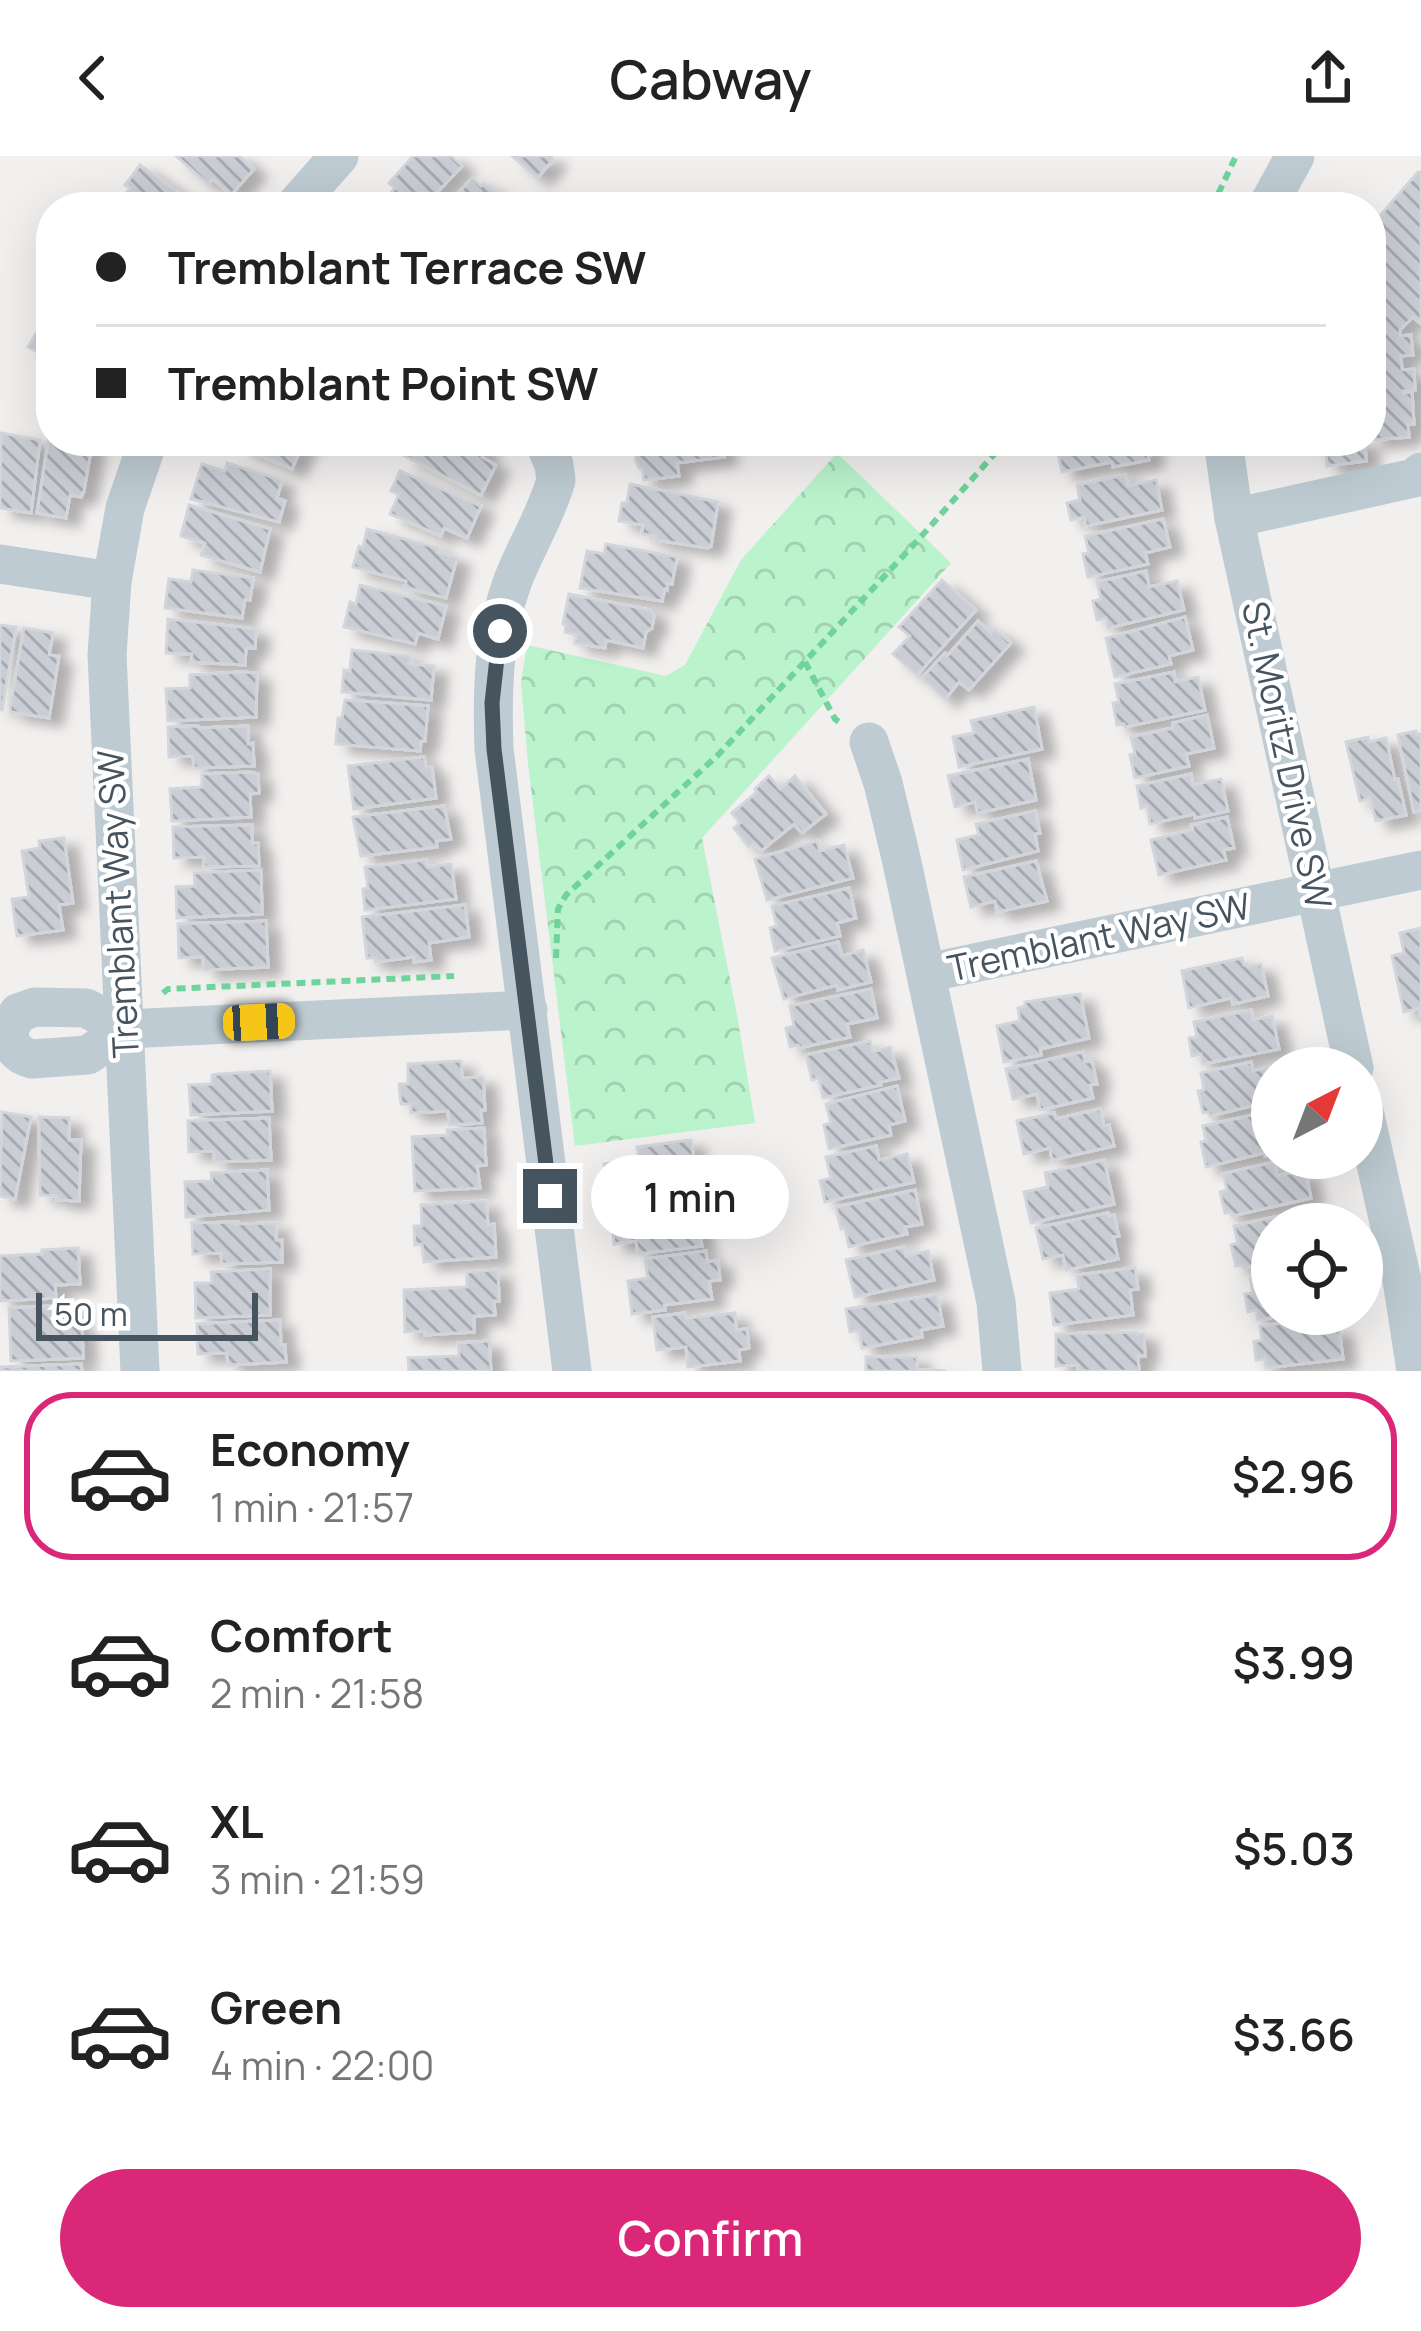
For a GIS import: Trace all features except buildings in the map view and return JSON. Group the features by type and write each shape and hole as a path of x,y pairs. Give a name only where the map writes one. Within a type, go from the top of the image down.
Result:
{"street":[{"path":"307,192 339,156"},
{"path":"1273,192 1297,158"},
{"name":"Tremblant Way SW","path":"140,1371 106,655 125,508 143,456"},
{"path":"550,456 556,480 510,587 492,703 572,1371"},
{"name":"St. Moritz Drive SW","path":"1225,456 1234,518 1349,1047"},
{"path":"1234,518 1414,478 1421,472"},
{"path":"0,564 112,581"},
{"path":"869,742 902,858 926,973"},
{"name":"Tremblant Way SW","path":"1002,1371 996,1301 926,973 1421,870"},
{"path":"124,1029 526,994"},
{"path":"1383,1176 1412,1278 1416,1371"}],"path":[{"path":"1219,192 1235,156"},
{"path":"526,994 554,965 558,909 566,895 718,755 992,456"},
{"path":"805,662 836,719 869,742"},
{"path":"124,1029 168,989 461,976"}],"green space":[{"path":"834,456 840,456 951,563 702,838 755,1123 575,1146 528,764 521,683 527,645 666,676 685,665 741,560"}],"route":[{"path":"500,631 492,703 494,749 550,1196"}]}
